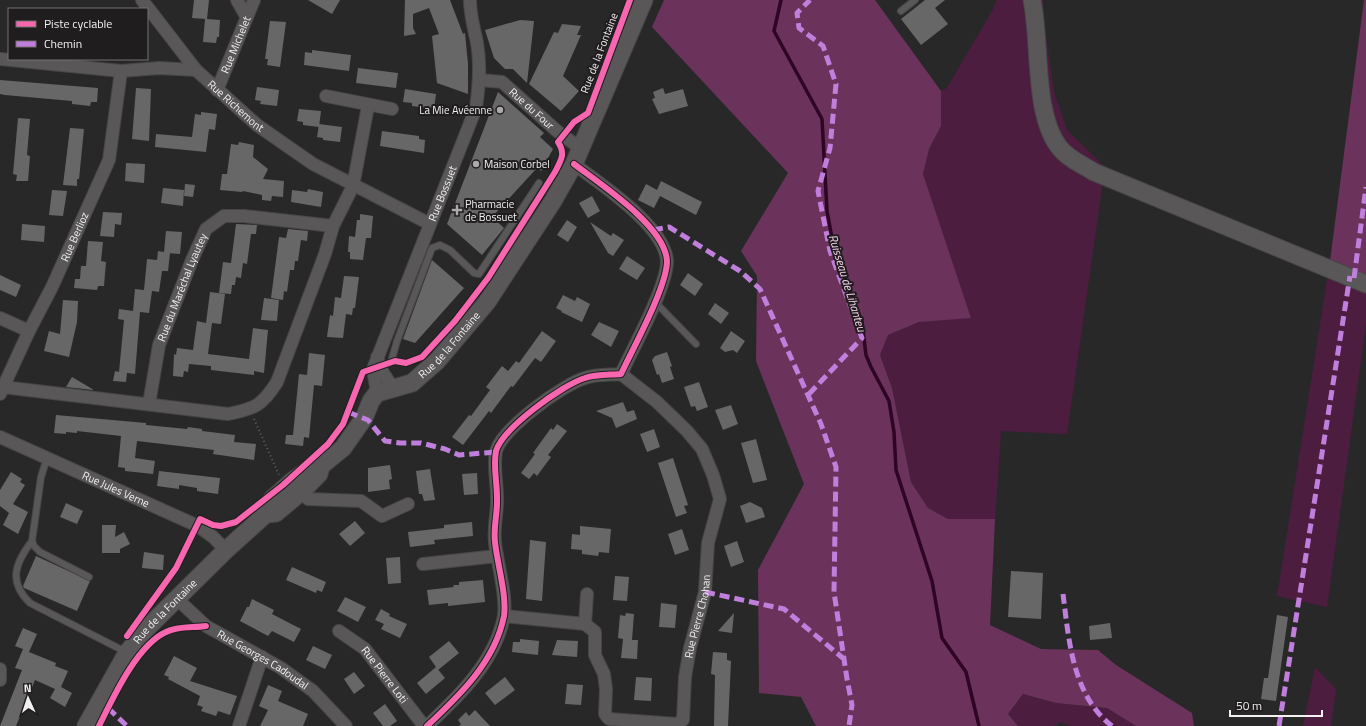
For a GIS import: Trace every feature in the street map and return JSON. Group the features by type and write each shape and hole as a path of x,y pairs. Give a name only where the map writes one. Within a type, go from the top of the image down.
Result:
{"main road":[{"name":"Rue de la Fontaine","path":"86,726 127,653 146,629 226,550 266,514 267,505 292,488 312,467 320,466 343,448 364,418 371,401 385,390 412,383 432,366 487,302 553,201 577,156 644,0"},
{"path":"1032,0 1043,103 1048,126 1059,147 1075,161 1094,172 1366,284"}],"street":[{"name":"Rue Richemont","path":"142,0 196,70 257,125 307,160 353,186 430,224"},
{"path":"237,0 246,16"},
{"name":"Rue Michelet","path":"217,90 246,16 254,0"},
{"name":"Rue Bossuet","path":"385,390 382,371 377,358 476,108 480,80 477,43 472,25 473,6"},
{"path":"10,60 121,71 159,68 196,70"},
{"name":"Rue Berlioz","path":"2,390 29,331 52,287 109,160 121,71"},
{"name":"Rue du Four","path":"480,80 502,82 557,131 577,156 653,230 664,247 667,260 666,273 655,302 621,374"},
{"path":"326,96 368,106 392,109"},
{"path":"2,390 149,404 228,414 250,409 267,398 276,382 325,254 333,226 353,186 368,106"},
{"name":"Rue du Maréchal Lyautey","path":"149,404 159,345 192,260 206,229 224,216 244,216 333,226"},
{"path":"0,318 29,331"},
{"path":"427,726 464,691 492,650 504,616 502,580 497,556 494,524 498,498 495,468 496,452 502,439 519,421 563,388 586,377 621,374"},
{"name":"Rue Pierre Chohan","path":"585,624 595,632 594,655 604,674 606,689 605,714 610,719 677,724 683,720 685,677 690,648 705,592 708,543 720,499 713,474 702,449 687,431 657,402 621,374"},
{"name":"Rue Jules Verne","path":"0,437 198,526 213,537 226,550"},
{"path":"292,488 308,499 361,501 382,516 408,504"},
{"path":"423,564 497,556"},
{"path":"504,616 585,624 587,594"},
{"name":"Rue Georges Cadoudal","path":"176,598 206,626 281,668 313,691 346,726"},
{"name":"Rue Pierre Loti","path":"338,631 365,649 424,726"},
{"path":"239,726 262,657"},
{"path":"0,669 0,680"}],"lane":[{"path":"901,11 915,0"},
{"path":"391,362 397,341 432,248 440,245 450,250 474,273 479,274 539,183"},
{"path":"655,302 696,344"},
{"path":"47,458 41,477 31,535 32,541 34,546 40,552 89,576"},
{"path":"32,541 21,555 19,562 17,577 20,593 30,602 127,653"}],"path":[{"path":"250,409 283,485 292,488"}],"shaded area":[{"path":"664,0 875,0 941,91 941,126 929,149 923,174 971,318 919,322 888,335 880,355 892,388 911,482 928,508 948,519 995,519 990,625 1041,649 1098,650 1116,665 1192,713 1194,726 1136,726 1107,708 1056,703 1023,694 1008,714 1018,726 816,726 801,697 759,693 758,570 804,484 756,361 757,276 741,251 788,173 652,27"},
{"path":"997,0 1043,0 1043,14 1054,92 1067,130 1105,167 1067,434 1001,431 995,519 948,519 928,508 911,482 892,388 880,355 888,335 919,322 970,317 923,174 929,149 941,126 941,91 947,88"},
{"path":"1364,0 1366,0 1366,278 1330,261"},
{"path":"1330,261 1366,278 1366,324 1327,607 1277,596"},
{"path":"1315,667 1336,689 1331,726 1303,726"},
{"path":"1023,694 1056,703 1107,708 1136,726 1070,726 1060,722 1055,726 1018,726 1008,714"}],"building":[{"path":"194,0 209,0 207,19 220,20 219,37 217,37 216,43 203,42 205,19 192,18"},
{"path":"308,0 340,0 332,14"},
{"path":"405,0 450,0 463,34 465,33 468,64 468,94 437,83 432,36 439,34 429,8 413,14 413,28 416,34 404,36"},
{"path":"925,0 945,0 935,8 948,24 921,45 901,19"},
{"path":"520,20 534,21 527,83 513,69 505,69 494,58 485,30"},
{"path":"270,21 286,22 280,67 267,65 268,59 265,59"},
{"path":"562,24 581,26 577,35 581,35 563,76 579,91 561,111 529,84 554,32 558,33"},
{"path":"312,50 351,55 349,71 304,65 305,52 312,53"},
{"path":"358,68 398,73 396,88 356,83"},
{"path":"0,80 98,88 97,102 91,102 90,106 72,104 72,101 0,94"},
{"path":"257,87 279,90 277,106 260,104 261,101 255,100"},
{"path":"136,88 151,89 149,141 132,139"},
{"path":"663,88 665,94 683,89 688,106 659,114 652,99 655,98 653,92"},
{"path":"405,89 436,94 434,109 412,106 412,103 403,102"},
{"path":"498,92 544,133 540,137 553,149 541,171 537,168 492,217 504,228 482,255 447,224"},
{"path":"299,109 321,111 319,127 303,125 303,122 297,121"},
{"path":"201,112 217,114 215,130 209,129 206,152 155,147 156,134 192,137 195,114 201,115"},
{"path":"18,118 30,119 27,155 30,156 28,181 16,181 17,175 13,174"},
{"path":"319,124 342,127 340,142 323,140 323,138 317,137"},
{"path":"70,128 84,129 77,186 63,185"},
{"path":"382,131 419,136 419,139 425,140 424,153 380,146"},
{"path":"239,142 254,145 253,157 268,169 263,179 284,181 283,197 272,196 271,201 262,200 262,195 243,191 220,190 222,174 227,174 231,144 238,145"},
{"path":"126,163 145,164 144,183 125,181"},
{"path":"661,181 702,202 696,215 660,196 654,208 638,200 646,184 657,190"},
{"path":"185,184 195,185 193,197 184,196"},
{"path":"163,188 184,190 183,206 161,203"},
{"path":"308,189 323,192 321,207 291,202 292,190 307,192"},
{"path":"52,190 67,191 63,216 49,215"},
{"path":"592,196 600,211 588,218 579,203"},
{"path":"103,212 122,213 121,225 115,224 114,237 100,236"},
{"path":"360,214 373,216 371,238 366,238 363,260 350,259 350,252 348,252 349,236 355,237 357,220 360,220"},
{"path":"567,220 577,227 568,242 557,235"},
{"path":"590,222 611,236 613,233 624,240 613,256 608,253"},
{"path":"22,224 45,226 44,242 21,240"},
{"path":"236,224 257,225 256,234 251,234 247,264 243,263 241,278 236,277 235,285 232,285 231,294 219,293 223,262 231,263"},
{"path":"288,229 308,231 307,241 301,240 298,261 295,261 294,270 290,270 287,292 284,291 283,300 271,298 279,237 286,238"},
{"path":"166,231 182,232 180,254 170,253 168,271 162,271 159,292 152,291 149,313 140,312 135,374 120,372 127,373 126,382 113,381 115,371 119,372 124,320 118,319 119,309 133,311 135,289 144,290 147,259 157,260 158,251 164,252"},
{"path":"88,241 103,242 101,261 106,262 104,286 98,286 97,290 74,288 75,279 80,279 81,266 86,266"},
{"path":"627,256 645,268 637,280 619,269"},
{"path":"432,260 464,288 415,343 403,339"},
{"path":"688,273 703,284 695,296 680,285"},
{"path":"0,275 21,285 16,297 0,290"},
{"path":"344,276 359,277 355,308 353,308 352,315 346,314 343,338 327,337 330,315 333,316 335,297 341,298"},
{"path":"210,292 225,294 221,324 212,323 208,354 249,359 253,328 268,330 264,373 254,371 254,375 211,370 211,366 189,364 188,372 184,371 183,377 173,376 174,354 176,355 177,348 193,350 197,321 206,323"},
{"path":"563,295 575,301 577,297 590,304 582,322 556,308"},
{"path":"264,298 279,300 277,321 261,320"},
{"path":"63,300 78,301 77,322 69,357 44,351 49,331 60,334"},
{"path":"715,303 729,313 721,324 708,314"},
{"path":"599,322 619,331 611,347 591,335"},
{"path":"542,331 556,341 541,362 535,358 513,387 511,386 491,413 489,411 463,445 452,437 469,415 471,416 490,390 486,387 502,366 508,371 516,361 519,363"},
{"path":"731,331 745,341 737,353 733,350 725,352 720,348"},
{"path":"667,352 672,366 670,367 674,379 662,383 659,374 657,375 652,360 655,356"},
{"path":"309,353 325,355 322,386 314,385 309,438 304,437 303,446 285,444 286,435 293,435 299,374 307,375"},
{"path":"72,377 94,390 66,387"},
{"path":"699,382 708,407 697,411 695,406 691,407 684,387"},
{"path":"623,402 627,412 634,410 637,419 616,428 612,418 596,411"},
{"path":"731,405 738,424 723,430 715,410"},
{"path":"56,415 146,423 146,425 187,429 188,427 202,429 202,431 235,435 234,442 256,444 254,460 213,454 214,450 137,441 135,458 155,461 153,474 125,471 125,468 118,467 121,436 77,431 77,433 66,432 66,434 54,433"},
{"path":"557,424 567,431 548,455 551,457 537,476 534,473 529,479 521,473 551,428 553,430"},
{"path":"654,429 660,447 647,452 640,434"},
{"path":"756,439 767,480 753,483 741,443"},
{"path":"673,458 688,505 684,506 687,513 676,517 658,463"},
{"path":"390,465 392,479 389,480 390,489 368,492 368,468"},
{"path":"430,469 435,500 424,501 422,494 419,494 416,471"},
{"path":"159,471 220,478 218,494 197,491 197,488 179,485 179,489 157,486"},
{"path":"11,472 22,479 20,482 25,485 13,504 28,512 18,534 3,525 9,513 0,506 0,490"},
{"path":"477,473 478,494 464,495 462,474"},
{"path":"750,502 762,508 765,517 746,523 740,506"},
{"path":"66,503 83,511 77,524 60,517"},
{"path":"355,521 365,533 350,546 339,534"},
{"path":"472,522 473,536 434,540 435,544 410,547 408,532 444,528 444,525"},
{"path":"102,525 116,525 115,537 124,532 130,544 120,549 120,553 102,553"},
{"path":"580,526 611,529 609,553 599,552 598,556 582,554 582,550 571,549 572,534 580,535"},
{"path":"682,529 689,550 675,555 668,534"},
{"path":"530,540 546,542 542,601 526,599"},
{"path":"737,541 744,562 731,567 724,546"},
{"path":"144,552 164,555 163,570 142,568"},
{"path":"36,556 90,581 77,611 24,588 23,586"},
{"path":"400,557 401,583 388,584 386,558"},
{"path":"292,567 326,582 322,592 317,590 316,593 286,580"},
{"path":"1011,571 1043,573 1041,619 1008,617"},
{"path":"615,576 629,577 627,601 613,600"},
{"path":"483,580 485,602 448,606 448,603 429,605 427,590 454,587 453,585 459,585 459,582"},
{"path":"345,597 366,607 358,622 337,611"},
{"path":"252,599 274,610 272,614 301,629 294,642 272,631 268,636 240,621"},
{"path":"661,603 677,605 675,628 659,627"},
{"path":"381,609 390,614 389,616 407,624 400,638 381,629 384,624 375,620"},
{"path":"626,613 634,614 632,640 638,640 637,659 621,658 623,639 618,638 620,615 625,616"},
{"path":"734,613 732,633 718,631"},
{"path":"1277,615 1288,617 1276,701 1261,699 1264,678 1268,678"},
{"path":"1110,623 1112,638 1090,640 1089,626"},
{"path":"23,628 37,634 29,652 56,663 55,666 68,671 61,687 72,693 65,707 50,698 55,689 35,680 16,726 0,726 22,670 15,668 23,649 15,646"},
{"path":"520,639 539,641 538,655 512,652 513,642 520,642"},
{"path":"557,640 578,641 577,657 552,655"},
{"path":"449,641 459,653 438,670 429,657"},
{"path":"313,646 332,655 325,669 306,660"},
{"path":"713,652 727,653 727,660 731,661 728,726 714,726 715,675 711,674"},
{"path":"174,656 197,668 190,681 237,696 230,715 218,711 216,716 201,711 203,707 197,705 200,696 168,679 169,677 164,675"},
{"path":"436,667 445,678 426,694 417,683"},
{"path":"354,672 365,686 354,694 344,679"},
{"path":"505,677 515,690 495,705 485,693"},
{"path":"636,677 652,678 651,701 634,700"},
{"path":"567,684 583,685 581,705 565,704"},
{"path":"268,685 282,691 278,701 308,714 303,726 260,726 268,710 259,706"},
{"path":"385,704 397,721 390,726 383,726 373,713"},
{"path":"475,710 490,726 459,726 461,724 458,720 466,712 469,716"}],"waterway":[{"name":"Ruisseau de Lihanteu","path":"781,0 774,31 822,119 827,211 834,249 862,322 866,355 889,401 894,432 896,470 932,581 942,638 966,672 979,726"}],"marked path":[{"path":"809,394 862,338 830,251 818,191 830,148 836,84 823,46 799,28 797,13 810,0"},
{"path":"1354,278 1366,187"},
{"path":"653,230 669,227 740,271 760,289 821,424 836,467 834,592 852,705 849,726"},
{"path":"1279,726 1350,276"},
{"path":"348,412 368,420 385,441 421,443 445,449 459,455 496,452"},
{"path":"705,592 784,609 844,659"},
{"path":"1063,594 1071,648 1080,683 1088,699 1112,726"},
{"path":"108,708 127,726"}],"cycle path":[{"path":"127,636 176,568 200,519 213,525 221,526 236,522 283,485 328,444 343,424 363,372 395,361 406,363 422,357 455,321 488,278 555,172 562,157 562,150 558,142 574,122 588,113 630,0"},
{"path":"427,726 463,690 484,663 493,648 504,616 504,599 495,536 497,503 495,468 496,451 501,442 521,420 534,408 562,389 585,378 598,375 621,374 656,301 666,272 667,261 663,248 655,234 644,220 614,194 574,164"},
{"path":"99,726 127,673 145,648 155,639 171,630 206,626"}],"place":[{"name":"La Mie Avéenne","path":"500,110"},
{"name":"Maison Corbel","path":"476,164"},
{"name":"Pharmacie de Bossuet","path":"457,210"}]}
